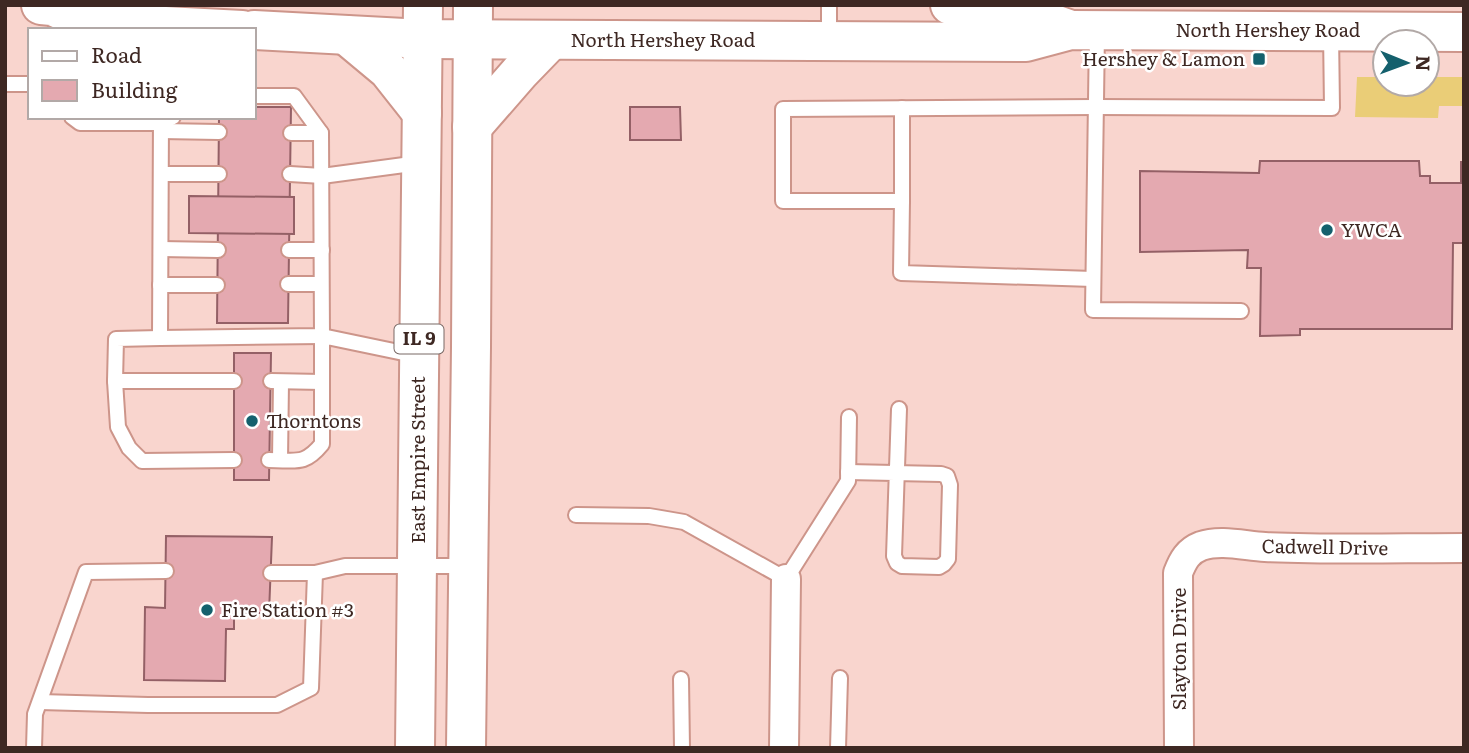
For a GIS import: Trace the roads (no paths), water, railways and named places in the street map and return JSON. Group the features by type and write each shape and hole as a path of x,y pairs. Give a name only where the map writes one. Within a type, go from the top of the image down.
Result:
{"main road":[{"name":"North Hershey Road","path":"950,5 1020,12 1084,30"},
{"path":"50,9 88,22 160,28"},
{"name":"North Hershey Road","path":"256,30 346,35 423,22 473,22 551,40 829,23 1026,42 1084,30 1239,18 1331,30 1464,32"},
{"name":"East Empire Street","path":"415,748 423,22"},
{"name":"IL 9","path":"466,748 473,22"},
{"path":"346,35 388,70 422,113"},
{"path":"472,127 551,40"}],"street":[{"name":"Cadwell Drive","path":"1189,554 1204,545 1222,543 1265,547 1464,548"},
{"name":"Slayton Drive","path":"1179,748 1178,573 1182,561 1189,554"},
{"path":"784,748 786,579"}],"lane":[{"path":"1084,30 1096,107 1093,310 1241,311"},
{"path":"902,201 783,201 783,109 1332,108 1331,30"},
{"path":"5,84 28,84"},
{"path":"256,96 294,96 321,133 322,176 321,250 322,336 322,382 322,444 304,460 275,460 276,382 322,382"},
{"path":"902,108 901,272 1093,279"},
{"path":"75,119 80,123 164,122 219,132"},
{"path":"160,338 164,122"},
{"path":"290,132 321,133"},
{"path":"290,174 322,176 421,163"},
{"path":"161,174 219,174"},
{"path":"160,249 218,250"},
{"path":"289,250 321,250"},
{"path":"288,284 321,284"},
{"path":"160,285 217,285"},
{"path":"234,460 142,461 129,448 118,427 116,339 322,336 419,356"},
{"path":"115,381 234,381"},
{"path":"849,472 897,473 941,474 947,476 950,485 948,559 944,564 939,567 902,566 894,556 897,473 899,409"},
{"path":"576,515 649,516 684,522 786,579 848,481 849,417"},
{"path":"271,573 315,573 345,566 469,565"},
{"path":"34,748 35,714 86,572 166,571"},
{"path":"40,702 277,705 311,688 315,573"},
{"path":"681,678 682,748"},
{"path":"838,748 840,678"}],"place":[{"name":"Hershey & Lamon","path":"1259,59"},
{"name":"YWCA","path":"1327,230"},
{"name":"Thorntons","path":"252,421"},
{"name":"Fire Station #3","path":"207,610"}]}
